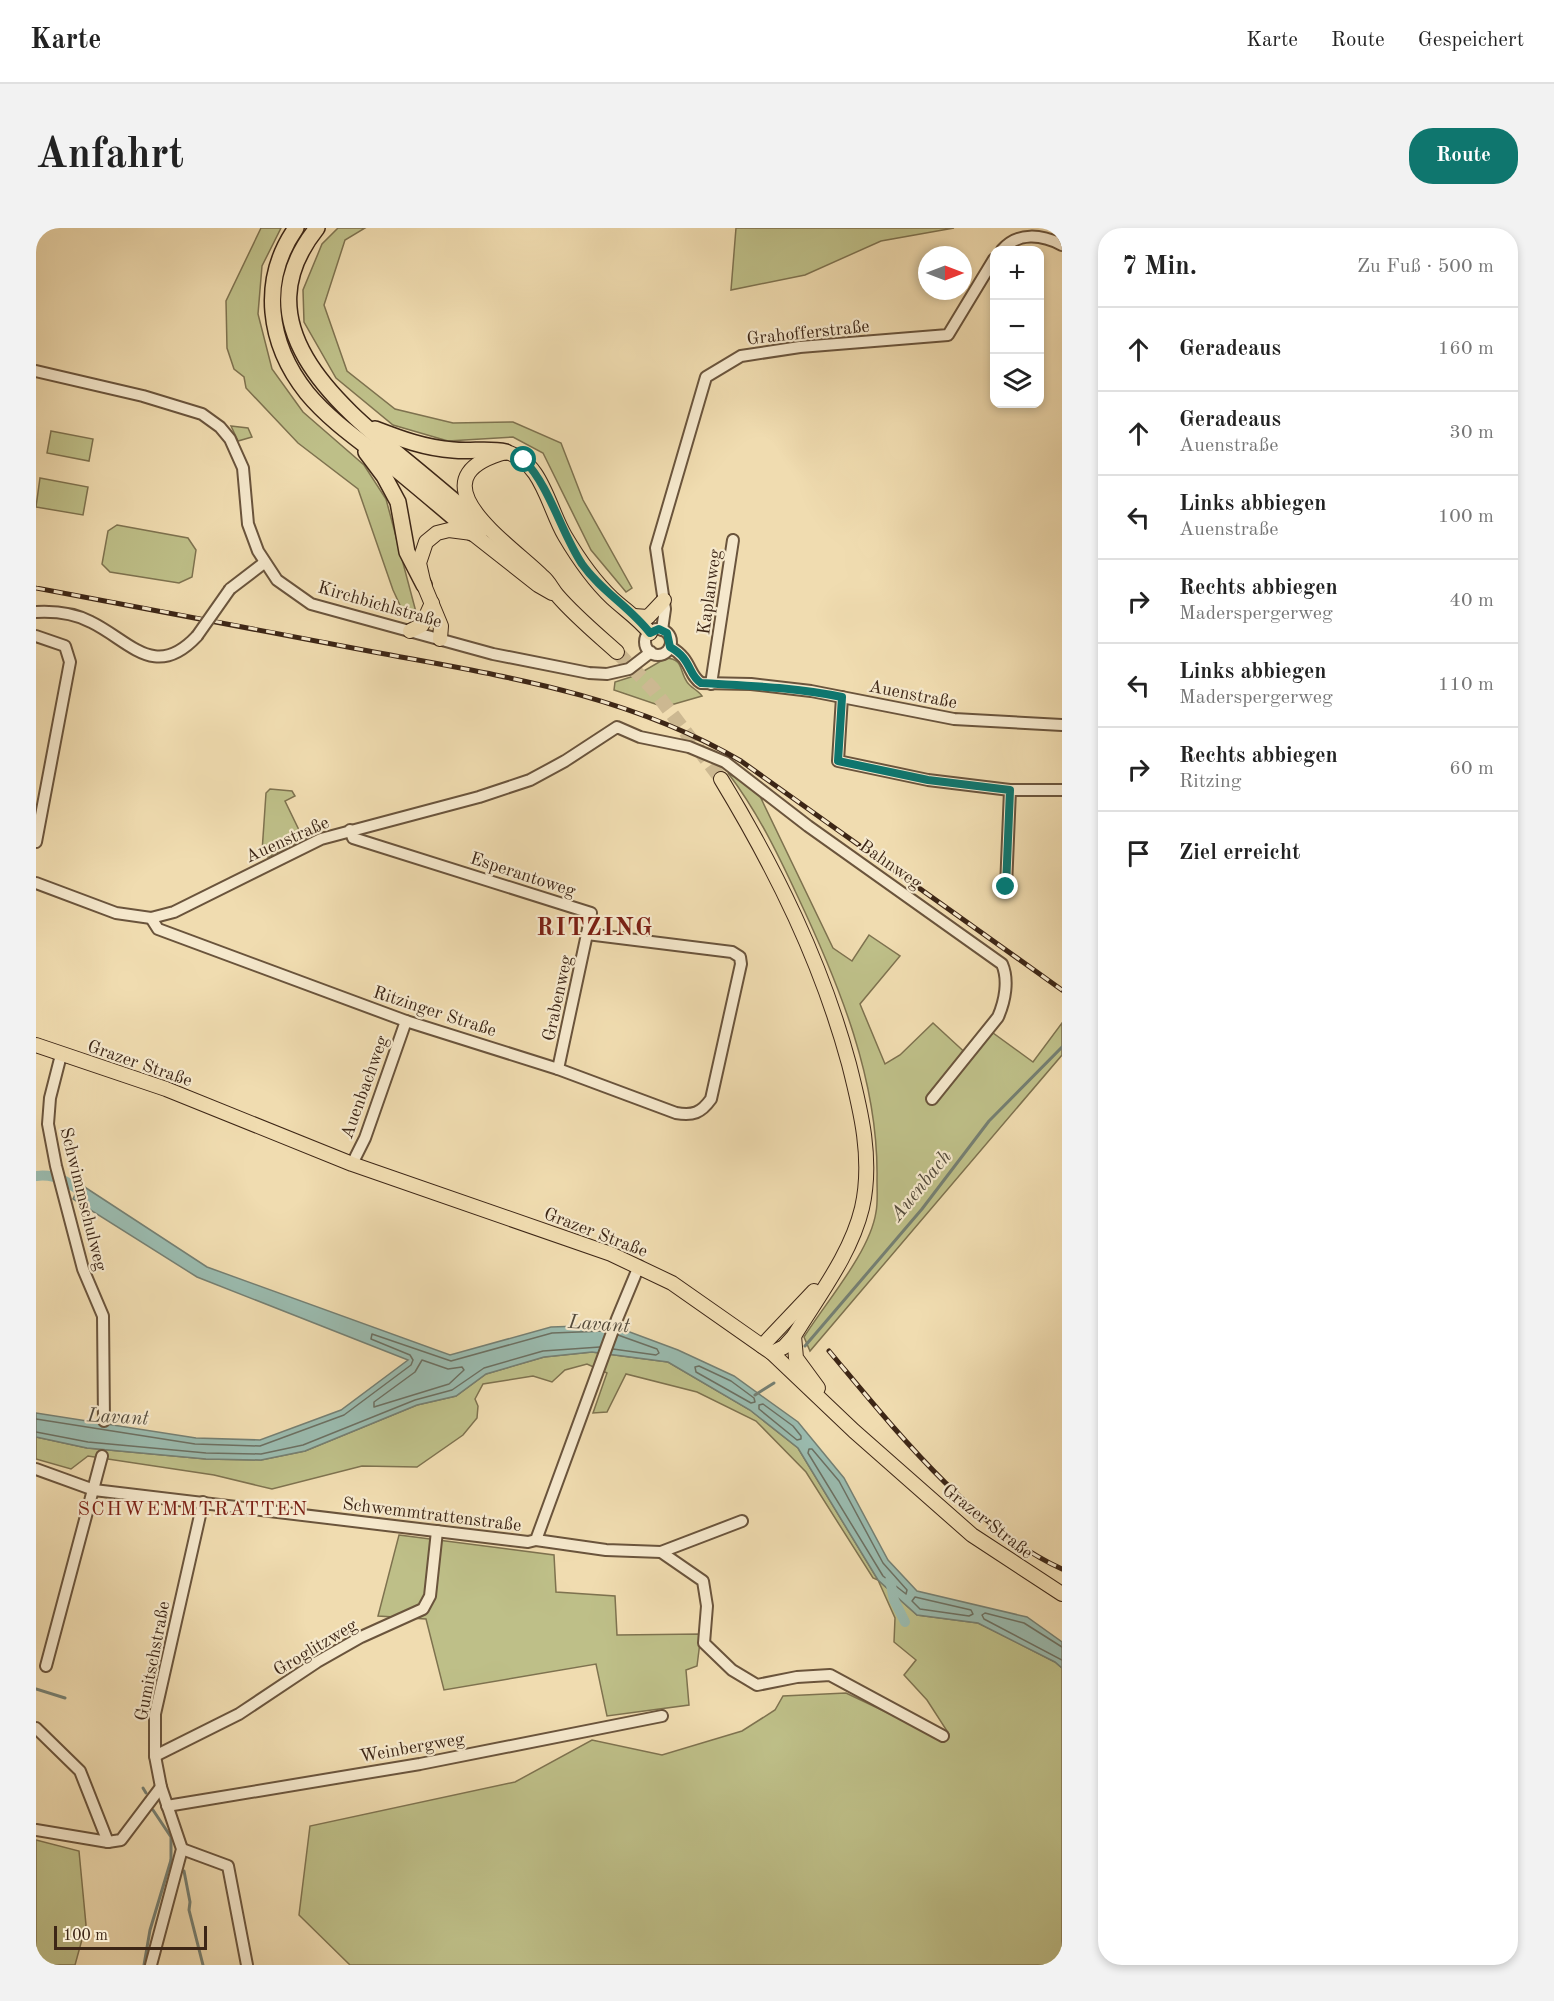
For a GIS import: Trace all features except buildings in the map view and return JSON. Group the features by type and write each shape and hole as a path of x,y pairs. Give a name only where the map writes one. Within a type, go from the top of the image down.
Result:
{"highway":[{"path":"296,228 281,254 271,289 273,324 281,349 303,387 359,430 479,530"},
{"path":"317,228 306,242 290,279 288,304 292,327 301,353 316,377 359,430 393,490 398,502 407,552 424,585"},
{"path":"359,430 419,445 455,450 482,448 506,452"}],"main road":[{"path":"617,652 557,595 544,578 479,530 468,501 466,483 474,466 483,460 506,452 517,454 529,465 564,534 584,566 610,596 656,631"},
{"path":"440,639 441,626 424,585 419,563 426,542 437,533 449,530 479,530"},
{"path":"634,616 648,618 664,600"},
{"path":"410,631 422,625 432,603"},
{"path":"721,779 763,848 799,921 834,1011 857,1094 866,1148 866,1185 852,1241 794,1336 784,1347 767,1349"},
{"name":"Grazer Straße","path":"36,1045 166,1089 352,1164 639,1266 695,1298 767,1349 972,1535 1062,1594"},
{"path":"767,1349 832,1272"},
{"path":"794,1336 796,1358 832,1410"}],"street":[{"path":"1006,246 1009,242 1029,235 1051,239 1062,245"},
{"name":"Grahofferstraße","path":"656,631 665,618 656,548 706,377 741,356 800,347 948,335 990,266"},
{"name":"Kirchbichlstraße","path":"36,371 134,393 202,414 220,427 230,439 243,468 249,524 264,563 277,580 311,604 493,654 589,673 607,674 629,669 651,652"},
{"name":"Kaplanweg","path":"711,684 733,540"},
{"path":"36,612 66,613 88,620 126,646 148,656 170,656 189,645 230,589 264,563"},
{"path":"656,631 670,638 670,647 661,655 651,652 646,642 656,631"},
{"path":"36,636 65,645 70,662 36,842"},
{"path":"670,647 686,659 696,680 711,684"},
{"name":"Auenstraße","path":"711,684 781,687 954,719 1062,725"},
{"path":"842,697 838,761 928,780 1010,790 1062,790"},
{"name":"Auenstraße","path":"36,883 116,913 151,918 194,904 321,839 507,789 565,761 617,727"},
{"name":"Bahnweg","path":"617,727 640,737 689,747 724,762 808,826 1002,964 1006,981 1003,1006 998,1017 932,1099"},
{"path":"1006,887 1010,790"},
{"name":"Esperantoweg","path":"350,830 353,838 591,913 587,934"},
{"name":"Ritzinger Straße","path":"151,918 158,929 406,1021 558,1069 676,1113 697,1113 711,1099 741,964 740,957 732,952 587,934"},
{"name":"Grabenweg","path":"558,1069 587,934"},
{"name":"Auenbachweg","path":"352,1164 365,1138 406,1021"},
{"name":"Schwimmschulweg","path":"61,1054 50,1098 48,1124 56,1166 88,1286 103,1316 104,1420"},
{"name":"Schwemmtrattenstraße","path":"36,1469 94,1490 528,1542 536,1540 617,1319 639,1266"},
{"path":"46,1666 102,1456"},
{"name":"Gumitschstraße","path":"182,1849 161,1787 155,1756 155,1714 203,1503"},
{"path":"536,1540 606,1550 661,1552 742,1521"},
{"name":"Groglitzweg","path":"155,1756 239,1714 317,1662 361,1637 423,1609 430,1596 437,1531"},
{"path":"661,1552 703,1581 707,1606 704,1643 732,1670 757,1685 797,1677 830,1675 943,1736"},
{"name":"Weinbergweg","path":"167,1806 420,1764 662,1716"},
{"path":"36,1728 80,1770 108,1842"},
{"path":"36,1830 108,1842 121,1840 161,1787"},
{"path":"151,1965 182,1849 228,1866 247,1965"}],"green space":[{"path":"261,228 281,228 262,266 258,314 272,369 303,412 364,465 386,499 416,612 405,616 393,590 358,489 298,443 246,388 244,377 234,369 227,348 226,301"},
{"path":"338,228 365,228 345,240 324,305 347,371 395,409 453,423 513,422 561,443 583,500 632,588 626,592 591,550 543,453 513,437 448,441 393,425 336,378 304,322 303,290 322,244"},
{"path":"736,228 954,228 881,241 805,275 731,290"},
{"path":"231,426 248,428 252,437 238,441"},
{"path":"51,431 93,439 89,461 47,453"},
{"path":"40,478 88,487 83,515 36,507"},
{"path":"117,525 188,538 196,550 192,577 179,583 110,572 102,564 108,531"},
{"path":"666,658 678,663 687,682 702,696 664,707 614,690 615,682 637,675"},
{"path":"728,773 757,790 833,948 852,961 869,935 900,956 860,1004 885,1064 900,1055 933,1023 971,1058 993,1033 1033,1062 1062,1023 1062,1055 810,1351 804,1337 856,1260 872,1227 876,1212 876,1143 871,1106 854,1034 828,963 774,848 748,802"},
{"path":"270,789 292,791 295,796 285,801 300,832 309,828 313,835 268,857 262,852 266,793"},
{"path":"592,1352 668,1362 750,1410 798,1448 878,1580 873,1578 806,1472 756,1421 697,1392 626,1374 607,1412 593,1413 607,1373 587,1364 565,1370 552,1382 533,1376 483,1384 475,1399 478,1406 477,1418 463,1435 417,1467 362,1466 272,1489 214,1475 88,1456 71,1469 36,1459 36,1437 87,1448 206,1459 261,1460 305,1451 417,1405 456,1396 486,1374 544,1357"},
{"path":"399,1535 554,1555 556,1592 615,1596 617,1635 701,1634 697,1666 686,1670 689,1705 607,1716 596,1664 444,1690 426,1619 378,1616"},
{"path":"878,1580 917,1615 978,1623 1055,1662 1062,1668 1062,1965 350,1965 299,1915 310,1826 515,1782 592,1740 662,1755 742,1731 775,1710 783,1696 846,1693 943,1739 949,1734 927,1700 904,1675 916,1660 894,1642 895,1618"},
{"path":"36,1840 79,1851 86,1925 75,1965 36,1965"}],"water":[{"path":"80,1184 207,1267 450,1355 551,1327 611,1325 678,1350 734,1376 798,1422 844,1478 888,1560 917,1591 1027,1617 1062,1642 1062,1668 1055,1662 978,1623 917,1615 878,1580 798,1448 750,1410 668,1362 592,1352 544,1357 486,1374 456,1396 417,1405 305,1451 261,1460 206,1459 87,1448 36,1437 36,1413 196,1438 260,1440 341,1410 408,1360 197,1277 73,1199"}],"waterway":[{"name":"Auenbach","path":"805,1346 922,1209 989,1121 1062,1047"},
{"path":"36,1176 58,1178 89,1198"},
{"name":"Auenbach","path":"755,1395 774,1383"},
{"path":"890,1580 894,1600 905,1622"},
{"path":"36,1689 65,1698"},
{"path":"143,1788 146,1793"},
{"path":"153,1810 171,1837 171,1860"},
{"path":"144,1965 150,1930 171,1860"},
{"path":"184,1871 190,1902 189,1910 203,1965"}],"tunnel":[{"path":"617,652 653,689 721,779"}],"railway":[{"path":"36,588 516,679 609,703 654,719 698,738 741,761 1062,990"},
{"path":"829,1351 879,1411 935,1473 965,1502 1029,1551 1062,1569"}],"district":[{"name":"RITZING","path":"595,927"},
{"name":"SCHWEMMTRATTEN","path":"193,1508"}],"route":[{"path":"524,460 536,475 564,534 584,566 610,596 650,633 659,629 667,633 670,638 670,647 686,659 696,680 701,683 751,684 811,690 842,697 838,761 928,780 1010,790 1006,887"}],"water label":[{"name":"Lavant","path":"599,1323"},
{"name":"Lavant","path":"118,1416"}]}
